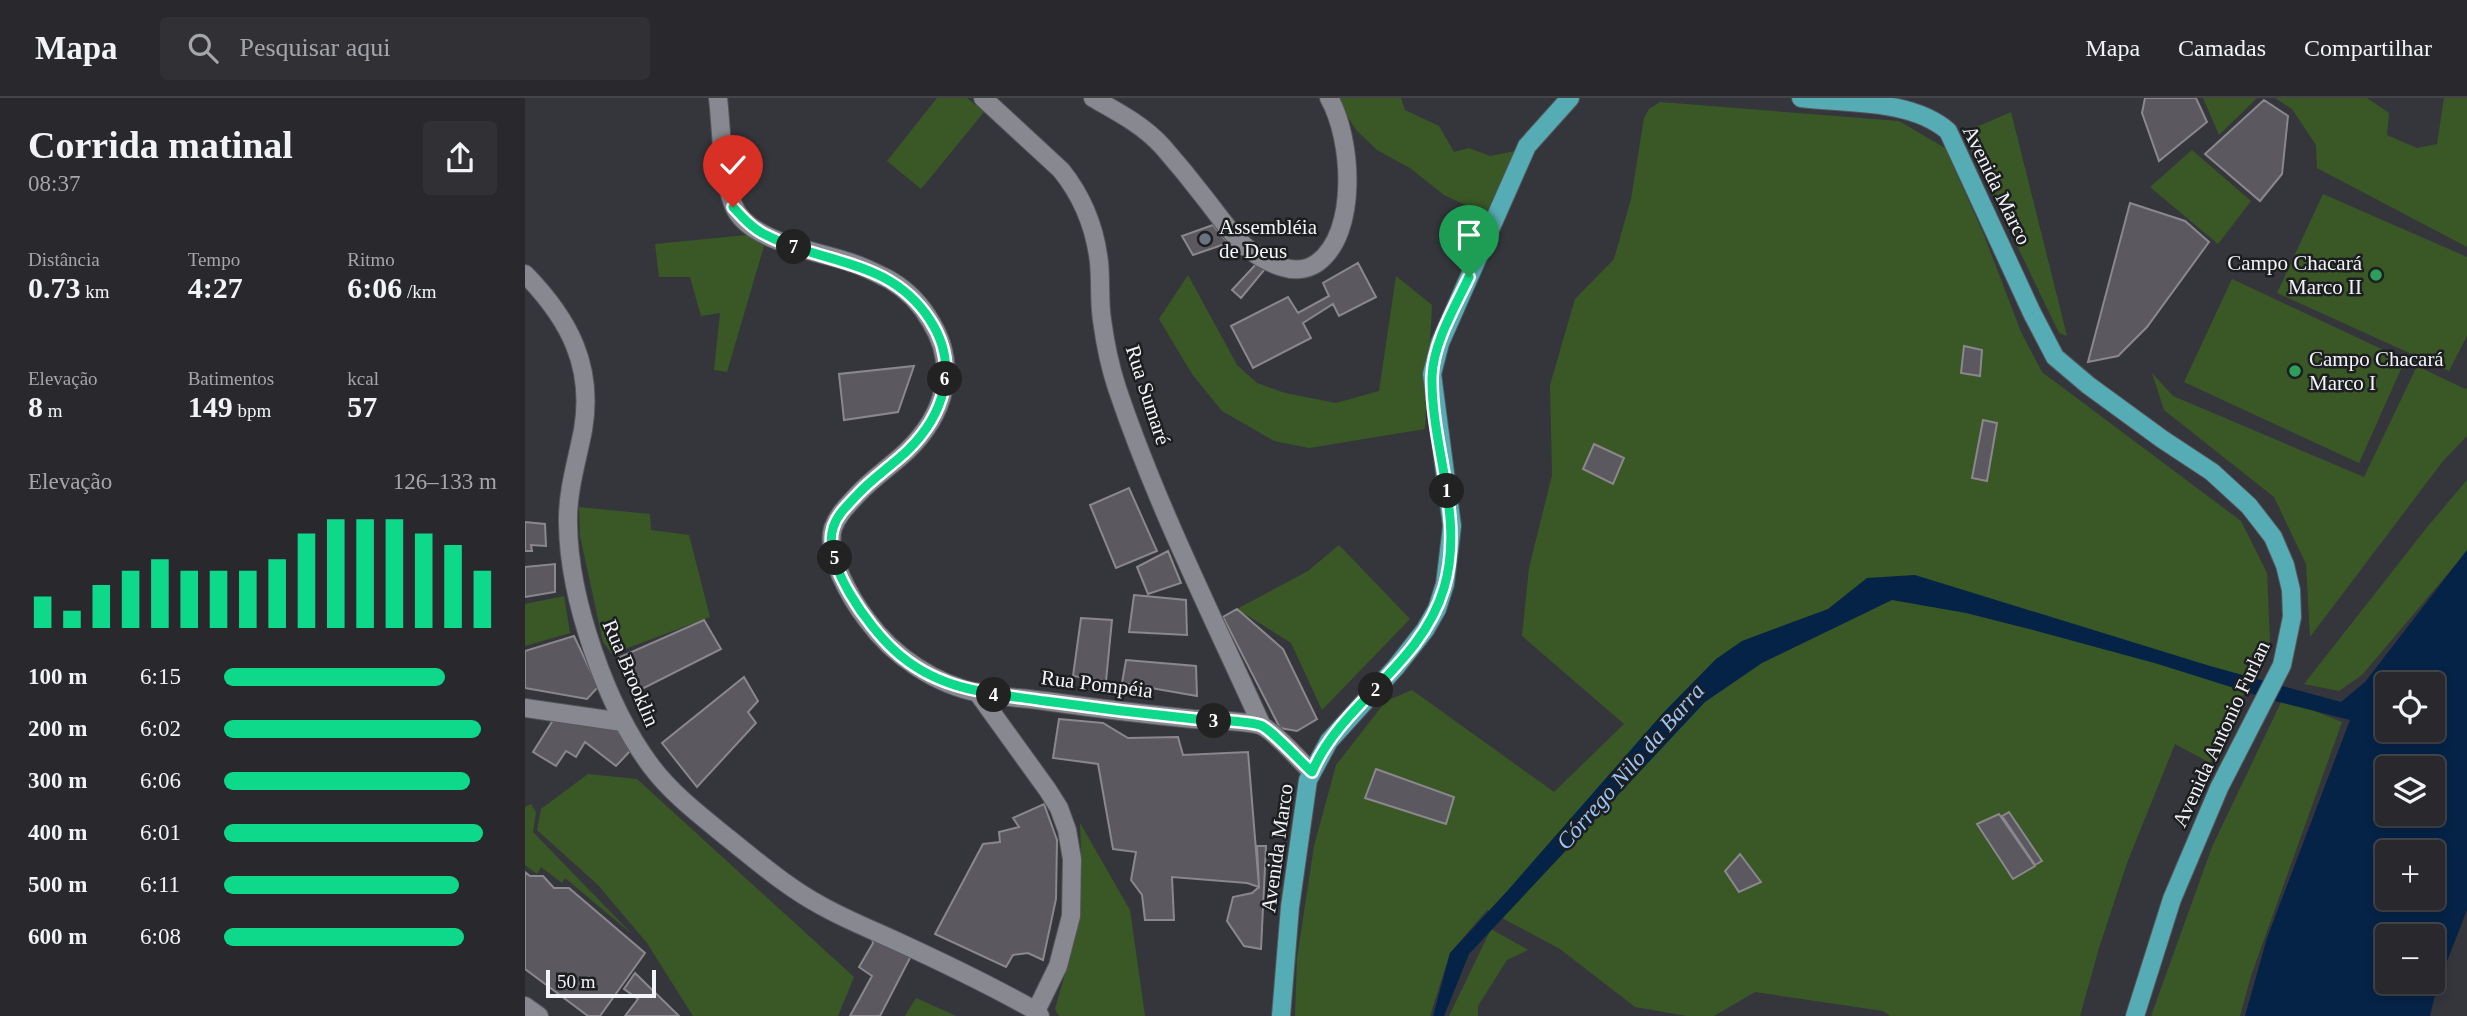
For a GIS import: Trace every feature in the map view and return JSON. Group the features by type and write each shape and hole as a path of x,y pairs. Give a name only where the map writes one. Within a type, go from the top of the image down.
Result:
{"main road":[{"name":"Avenida Marco","path":"1281,1016 1298,840 1312,772 1329,741 1397,667 1425,630 1437,608 1445,584 1452,534 1432,374 1440,343 1527,146 1570,98"},
{"name":"Avenida Marco","path":"1801,98 1871,102 1905,108 1926,116 1948,131 2045,339 2055,357 2088,385"},
{"name":"Avenida Antonio Furlan","path":"2088,385 2212,472 2249,506 2273,537 2285,565 2291,590 2292,617 2282,665 2219,788 2172,899 2135,1016"}],"street":[{"name":"Rua Pompéia","path":"718,98 725,166 733,207 747,223 763,234 790,246 850,262 892,281 910,295 929,318 939,335 946,357 941,401 927,427 907,450 870,481 840,514 833,529 832,541 841,577 867,621 894,650 914,665 934,676 977,692 1100,709 1262,726"},
{"name":"Rua Sumaré","path":"983,98 1061,170 1072,183 1083,204 1094,235 1099,262 1102,320 1117,386 1193,574 1262,726"},
{"path":"1093,98 1137,124 1161,145 1241,243 1262,258 1295,270 1310,268 1328,256 1337,240 1347,198 1347,164 1342,130 1329,98"},
{"name":"Rua Brooklin","path":"525,274 566,323 584,374 586,401 568,501 569,545 580,606 596,657 622,722 652,767 688,806 780,880 822,906 985,982 1038,1013"},
{"path":"977,692 1059,808 1072,859 1071,916 1058,966 1038,1013"},
{"path":"525,708 622,722"},
{"path":"1262,726 1312,772"}],"green space":[{"path":"937,98 967,98 984,112 921,189 887,161"},
{"path":"1335,98 1401,98 1405,110 1439,126 1454,152 1469,148 1490,156 1515,151 1487,215 1444,195 1410,168 1377,150 1357,131"},
{"path":"2203,98 2257,98 2219,135"},
{"path":"2275,98 2367,98 2389,113 2387,135 2417,148 2437,144 2444,98 2467,98 2467,247 2317,168 2316,145 2292,109"},
{"path":"1660,102 1899,121 1945,148 1984,235 2021,332 2042,372 2241,521 2267,573 2270,641 2210,763 2175,744 2127,863 2080,1016 1890,1016 1883,1011 1755,992 1714,1016 1687,1016 1635,1007 1560,949 1487,910 1450,953 1430,1016 1295,1016 1297,958 1314,846 1336,765 1386,701 1412,690 1554,792 1624,724 1522,636 1529,568 1552,475 1550,385 1575,299 1614,259 1631,199 1644,118 1649,109"},
{"path":"2011,112 2067,336 2059,333 1963,133"},
{"path":"2192,150 2251,201 2218,244 2150,187"},
{"name":"Campo Chacará Marco II","path":"2323,194 2467,257 2467,336 2449,371 2277,293"},
{"path":"747,235 764,246 727,372 714,370 720,313 701,316 690,277 659,277 655,244"},
{"path":"1188,275 1237,365 1257,383 1285,393 1336,403 1379,391 1396,276 1432,305 1425,429 1309,448 1274,441 1222,411 1192,374 1159,319"},
{"name":"Campo Chacará Marco I","path":"2232,279 2405,360 2359,463 2184,382"},
{"path":"2417,366 2467,388 2467,436 2443,461 2310,637 2306,564 2274,497 2164,410 2152,373 2173,396 2364,477"},
{"path":"2467,480 2467,551 2362,675 2339,691 2304,684 2428,526"},
{"path":"579,507 650,514 651,530 689,535 710,617 612,654 603,642 580,536"},
{"path":"1339,545 1410,619 1322,710 1291,643 1237,609 1308,571"},
{"path":"564,596 570,633 525,646 525,604"},
{"path":"2283,698 2342,722 2251,976 2240,1016 2151,1016 2212,847"},
{"path":"588,774 637,779 854,977 838,1016 693,1016 647,943 598,885 537,830 541,809"},
{"path":"531,804 536,812 533,832 632,934 565,878 562,883 541,867 537,874 525,865 525,807"},
{"path":"1080,823 1130,910 1145,1016 1059,1016 1055,1009 1074,943 1082,882"},
{"path":"1491,929 1528,950 1507,960 1478,1006 1478,1016 1449,1016"},
{"path":"916,998 956,1016 905,1016"}],"water":[{"name":"Córrego Nilo da Barra","path":"2467,550 2467,910 2445,966 2445,924 2375,924 2375,994 2435,994 2430,1016 2245,1016 2267,938 2350,720 2275,701 2158,664 2033,630 1966,613 1892,600 1762,663 1705,702 1469,954 1444,1016 1433,1016 1450,953 1663,713 1716,659 1742,641 1828,609 1867,578 1915,575 2210,666 2341,702 2365,682"}],"building":[{"path":"2145,98 2196,98 2207,122 2159,161 2142,113"},
{"path":"2264,100 2288,116 2282,174 2260,201 2205,154"},
{"path":"2130,203 2185,221 2209,242 2147,327 2118,356 2088,362"},
{"name":"Assembléia de Deus","path":"1213,225 1228,243 1193,255 1182,236"},
{"path":"1257,263 1265,269 1241,298 1232,290"},
{"path":"1358,263 1376,297 1339,316 1333,304 1303,323 1311,338 1253,368 1231,326 1288,297 1298,313 1329,296 1323,283"},
{"path":"1964,346 1982,350 1980,376 1961,373"},
{"path":"914,366 898,412 844,420 839,374"},
{"path":"1983,420 1997,423 1987,481 1972,478"},
{"path":"1594,444 1624,458 1613,484 1583,469"},
{"path":"1129,488 1157,551 1116,568 1090,505"},
{"path":"525,522 545,524 546,546 531,545 532,551 525,551"},
{"path":"1168,551 1181,583 1148,594 1137,567"},
{"path":"555,564 555,592 525,597 525,567"},
{"path":"1134,595 1186,600 1187,635 1129,632"},
{"path":"1237,609 1283,649 1317,719 1297,731 1280,728 1223,617"},
{"path":"1081,618 1112,620 1106,681 1073,676"},
{"path":"704,620 721,649 638,691 618,658"},
{"path":"574,636 598,687 587,699 525,688 525,651"},
{"path":"1126,660 1196,666 1197,696 1122,683"},
{"path":"744,677 758,701 748,712 756,723 697,787 662,743"},
{"path":"555,717 615,726 630,751 616,766 585,742 576,757 566,751 556,766 533,752"},
{"path":"1059,719 1103,723 1128,738 1178,737 1183,755 1248,752 1259,887 1247,883 1172,877 1174,920 1145,920 1142,895 1131,880 1136,852 1113,849 1098,764 1053,758"},
{"path":"1376,769 1454,797 1446,824 1365,798"},
{"path":"1044,804 1057,840 1056,899 1043,960 1028,953 1013,955 1006,967 935,934 983,844 1000,842 999,832 1019,827 1013,818"},
{"path":"2009,812 2042,861 2035,865 2002,816"},
{"path":"1999,814 2035,866 2013,879 1977,824"},
{"path":"1257,846 1266,846 1261,949 1244,946 1227,921 1233,897 1252,893 1259,887"},
{"path":"1740,854 1761,882 1739,892 1725,871"},
{"path":"525,872 530,876 543,876 554,888 569,888 645,953 600,1016 588,1016 525,969"},
{"path":"872,938 911,956 880,1016 850,1016 872,976 859,967 873,943"},
{"path":"635,973 679,1016 625,1016 638,999 624,989"}],"place":[{"name":"Assembléia de Deus","path":"1205,239"},
{"name":"Campo Chacará Marco II","path":"2376,275"},
{"name":"Campo Chacará Marco I","path":"2295,371"}],"route":[{"path":"733,207 747,223 763,234 790,246 850,262 892,281 910,295 939,335 946,357 945,384 941,401 927,427 907,450 870,481 840,514 833,529 834,556 841,577 867,621 894,650 934,676 977,692 1100,709 1262,726 1312,772 1329,741 1397,667 1425,630 1437,608 1445,584 1452,526 1432,374 1440,343 1469,277"}]}
